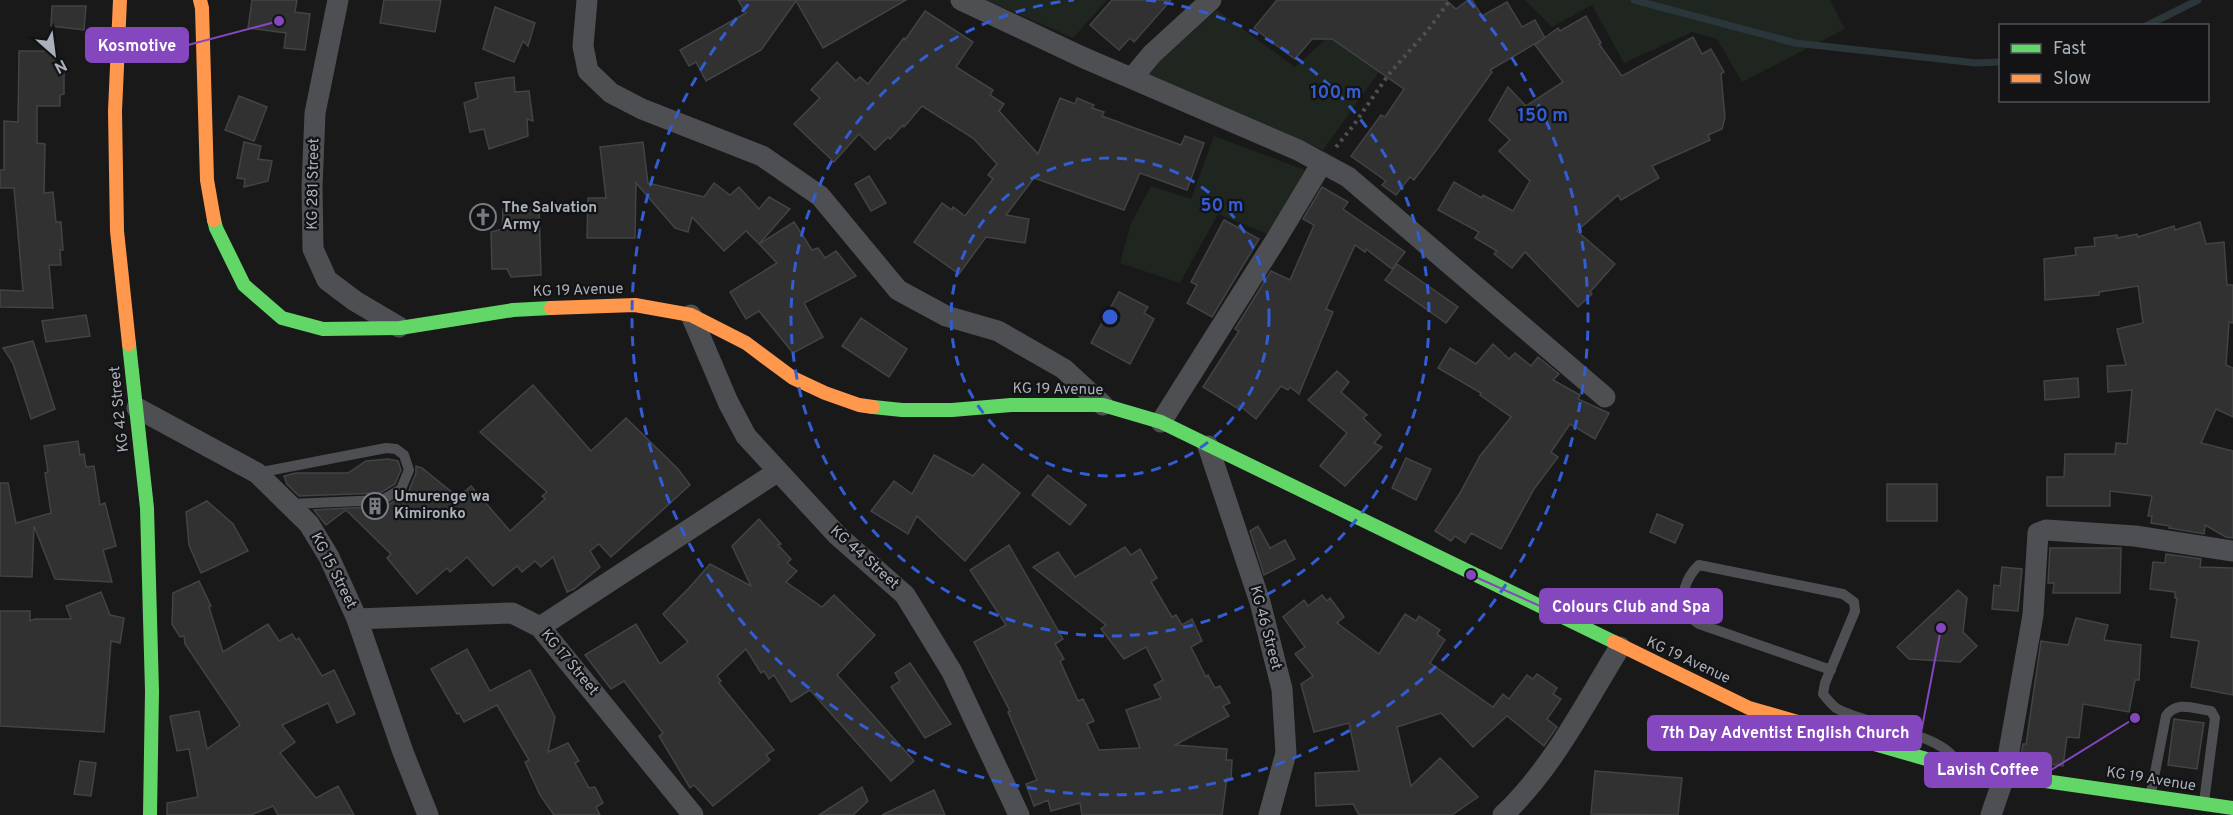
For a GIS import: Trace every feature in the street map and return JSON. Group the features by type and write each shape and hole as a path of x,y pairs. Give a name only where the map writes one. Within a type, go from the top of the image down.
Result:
{"main road":[{"name":"KG 42 Street","path":"120,0 115,111 117,231 147,508 152,691 150,815"},
{"name":"KG 19 Avenue","path":"200,0 205,62 207,180 216,228 244,285 282,318 322,329 400,328 513,310 635,304 691,315 746,343 793,378 859,405 902,410 952,410 1011,405 1103,405 1161,422 1749,708 1960,769 2204,804 2227,810"}],"street":[{"name":"KG 281 Street","path":"338,0 315,113 312,188 313,249 327,280 355,301 400,328"},
{"path":"587,0 583,46 588,71 611,93 642,109 762,156 820,196 898,290 946,316 998,332 1017,342 1065,369 1103,405"},
{"path":"961,0 1298,150 1348,177 1605,398"},
{"path":"1132,78 1152,54 1211,0"},
{"path":"1161,422 1322,163"},
{"name":"KG 44 Street","path":"691,315 728,402 746,436 837,535 905,595 952,672 1018,815"},
{"name":"KG 15 Street","path":"137,408 257,473 309,524 329,556 357,619 428,815"},
{"name":"KG 46 Street","path":"1208,446 1260,602 1282,689 1286,753 1269,815"},
{"path":"540,627 777,472"},
{"path":"1990,815 2005,774 2033,615 2038,533 2046,530 2135,536 2233,551"},
{"name":"KG 17 Street","path":"357,619 512,613 540,627 693,815"},
{"path":"1503,815 1523,796 1539,776 1620,647"}],"lane":[{"path":"257,473 386,448 396,449 404,455 409,470 406,480 401,489 382,500 290,504"},
{"path":"1831,670 1699,624 1687,614 1682,597 1691,573 1699,565 1843,594 1854,602 1855,611 1831,670 1824,694 1836,708 1930,741 1950,751 1960,769"},
{"path":"2151,796 2166,716 2170,709 2177,706 2211,711 2215,718 2204,804"}],"path":[{"path":"1322,163 1353,126 1389,74 1428,30 1450,0"}],"shaded area":[{"path":"986,0 1107,0 1073,38"},
{"path":"1525,0 1830,0 1845,29 1742,82 1717,39 1692,32 1624,63 1592,5 1552,27"},
{"path":"1217,10 1295,67 1328,37 1379,72 1323,150 1144,75"},
{"path":"1214,136 1305,170 1270,235 1218,214 1180,283 1120,263 1131,223 1151,186 1191,199"}],"building":[{"path":"252,0 297,0 295,12 310,14 305,50 284,48 286,33 248,28"},
{"path":"384,0 441,0 435,32 380,23"},
{"path":"738,0 906,0 823,48 796,1 761,50 706,81 696,62 689,66 680,50 746,13"},
{"path":"1112,0 1171,0 1134,42 1130,38 1119,50 1090,25"},
{"path":"1277,0 1446,0 1456,9 1468,0 1472,0 1482,16 1507,2 1522,27 1535,20 1545,38 1490,70 1492,72 1414,180 1410,177 1396,195 1382,185 1386,181 1351,156 1381,115 1385,117 1404,89 1332,39 1312,39 1295,59 1254,28"},
{"path":"52,6 86,6 84,30 51,26"},
{"path":"495,7 535,23 528,46 523,41 514,62 483,49"},
{"path":"925,11 973,42 956,67 993,90 990,95 1004,104 999,111 1038,154 1060,98 1075,104 1077,98 1094,105 1092,108 1104,112 1102,116 1181,145 1185,136 1204,143 1187,190 1140,173 1124,210 1034,178 1006,215 1029,219 1025,243 986,237 959,274 914,242 942,203 952,210 953,207 965,216 993,179 988,175 997,164 973,138 922,106 904,127 903,125 875,150 859,134 834,162 794,124 820,98 811,90 837,62 856,81 860,77 868,84 904,38 905,40"},
{"path":"1586,16 1601,43 1599,44 1622,76 1693,37 1702,54 1711,49 1724,72 1721,74 1725,118 1722,129 1708,135 1710,140 1652,166 1659,178 1621,200 1618,195 1577,231 1615,264 1590,292 1592,294 1578,307 1525,252 1512,268 1494,254 1497,251 1475,238 1479,232 1438,210 1454,182 1482,198 1483,195 1513,211 1530,181 1499,151 1510,140 1489,120 1508,87 1526,106 1563,82 1535,45 1558,28 1560,31"},
{"path":"19,51 56,51 56,65 64,65 64,94 60,95 60,106 37,106 37,143 45,144 44,193 53,192 56,222 61,222 63,250 60,250 61,265 49,265 53,308 0,307 0,290 23,291 14,188 0,188 0,170 4,170 4,121 18,122"},
{"path":"514,77 515,92 529,91 533,121 527,119 528,136 489,149 484,129 470,132 464,103 478,98 475,83"},
{"path":"239,96 267,107 254,141 225,130"},
{"path":"244,142 261,146 258,159 272,161 268,181 244,187 245,179 237,178"},
{"path":"643,142 648,183 704,197 714,183 730,195 739,187 759,209 769,197 790,209 759,244 746,231 724,251 692,217 688,232 675,228 636,183 635,238 587,238 588,198 606,198 600,147"},
{"path":"869,176 886,203 871,211 855,184"},
{"path":"1322,187 1348,202 1343,209 1405,252 1392,269 1366,249 1365,252 1355,245 1326,309 1333,312 1299,394 1290,387 1288,390 1281,386 1256,419 1239,405 1237,408 1203,387 1239,331 1235,329 1271,271 1290,280 1314,225 1303,219"},
{"path":"539,208 541,275 511,277 507,269 492,269 491,232 502,229 503,209"},
{"path":"1224,220 1259,239 1212,317 1187,303 1197,285 1191,282"},
{"path":"794,222 812,250 818,248 825,258 836,251 856,276 804,303 823,337 793,353 759,311 746,319 730,292 777,263 759,244"},
{"path":"2200,222 2206,244 2224,242 2227,285 2233,285 2233,323 2229,322 2226,365 2233,368 2233,417 2216,409 2201,443 2233,451 2233,538 2226,537 2205,525 2204,534 2151,523 2152,516 2148,516 2152,496 2110,491 2110,506 2047,506 2047,477 2064,477 2065,454 2115,454 2116,443 2127,444 2132,390 2108,392 2107,366 2126,365 2117,329 2143,323 2138,286 2099,292 2099,295 2045,300 2044,259 2076,255 2075,248 2095,246 2094,238 2117,235 2117,238 2137,234 2138,237 2174,226 2175,230"},
{"path":"1397,264 1458,307 1446,323 1385,280"},
{"path":"1119,292 1148,307 1144,313 1154,319 1130,364 1091,343"},
{"path":"86,315 90,336 46,342 42,321"},
{"path":"861,318 907,349 889,377 842,346"},
{"path":"33,341 55,409 31,419 13,363 3,348"},
{"path":"1493,344 1509,359 1515,353 1531,366 1538,357 1559,374 1553,380 1580,395 1578,399 1609,413 1595,439 1570,424 1551,452 1558,457 1534,489 1501,549 1471,533 1465,543 1455,536 1451,541 1435,531 1460,493 1480,456 1511,417 1480,395 1481,393 1438,368 1450,348 1476,364"},
{"path":"1337,371 1349,382 1341,392 1367,415 1363,418 1381,435 1374,443 1382,447 1345,486 1320,466 1347,433 1308,400"},
{"path":"2078,378 2079,397 2045,400 2044,381"},
{"path":"533,385 591,451 626,418 678,469 690,485 611,557 599,544 590,551 600,567 574,589 567,592 553,557 541,567 535,561 522,572 517,566 493,586 467,557 450,572 447,568 417,594 387,558 391,554 346,510 326,525 314,510 386,506 408,493 416,473 416,466 422,468 458,497 471,486 510,531 545,499 542,496 547,492 480,432"},
{"path":"78,441 80,455 84,454 86,467 94,466 100,505 105,503 116,546 103,550 112,582 55,579 34,526 32,577 0,576 0,483 8,483 16,523 51,513 45,473 48,472 44,446"},
{"path":"934,455 973,476 983,464 1020,493 965,561 917,516 908,534 871,511 894,481 912,494"},
{"path":"1406,458 1431,469 1416,500 1392,488"},
{"path":"388,459 398,461 401,470 395,484 380,493 299,496 287,484 284,476 296,473 348,473 366,461"},
{"path":"1048,475 1086,505 1070,525 1032,495"},
{"path":"1887,484 1937,484 1937,521 1887,521"},
{"path":"207,501 233,524 248,551 201,573 189,545 186,512"},
{"path":"1657,514 1683,525 1675,543 1650,532"},
{"path":"759,519 791,559 787,563 797,571 786,582 822,607 834,595 875,635 837,675 914,761 891,781 810,690 791,702 774,675 769,679 764,671 761,673 746,649 717,676 721,681 719,683 774,750 766,755 770,760 713,806 694,785 690,788 659,736 663,733 624,681 611,689 585,655 636,624 660,664 688,642 663,614 710,564 751,586 732,546"},
{"path":"1258,526 1270,548 1285,540 1295,559 1264,575 1250,531"},
{"path":"1009,545 1063,639 1055,644 1064,659 1060,661 1078,701 1083,699 1094,721 1087,724 1099,750 1140,748 1126,710 1161,698 1154,685 1163,680 1146,647 1124,659 1101,629 1106,625 1033,567 1058,552 1075,577 1125,547 1131,555 1140,549 1157,578 1151,582 1172,617 1176,615 1182,625 1192,619 1202,641 1191,647 1206,677 1208,675 1215,688 1220,686 1230,703 1223,706 1229,716 1175,745 1227,749 1226,760 1232,760 1231,779 1227,778 1222,815 1082,815 1080,803 1051,811 1048,800 1034,806 1026,784 1037,780 1008,712 1010,711 974,642 1006,625 970,570"},
{"path":"2050,548 2121,548 2120,593 2053,593 2054,583 2048,583"},
{"path":"2166,554 2201,559 2200,567 2233,568 2233,695 2191,687 2199,641 2171,637 2177,598 2175,598 2175,592 2150,589 2153,562 2165,563"},
{"path":"2002,567 2022,569 2018,611 1992,609 1994,585 2000,586"},
{"path":"199,581 211,606 209,607 223,652 268,624 279,641 292,634 296,640 299,638 322,676 334,670 355,714 337,723 328,703 282,725 295,742 280,753 316,798 338,786 354,815 278,815 273,806 251,815 167,815 167,803 198,797 189,749 177,751 170,716 199,711 207,749 240,725 185,644 184,636 180,637 172,624 173,593"},
{"path":"1958,590 1967,598 1963,632 1977,646 1960,662 1909,659 1897,647"},
{"path":"101,592 110,615 124,618 120,643 111,641 104,732 0,726 0,611 30,611 30,621 71,619 66,606"},
{"path":"1322,595 1327,601 1330,598 1344,617 1337,623 1379,654 1405,614 1416,621 1419,616 1440,630 1437,634 1445,640 1430,663 1493,707 1503,694 1509,699 1527,675 1533,679 1537,674 1557,688 1553,694 1561,699 1547,719 1557,727 1544,746 1507,716 1473,747 1441,713 1397,727 1411,786 1440,758 1478,797 1452,815 1359,815 1353,804 1316,806 1315,773 1359,771 1349,723 1314,732 1301,684 1313,676 1295,654 1305,647 1283,617 1304,600 1308,606"},
{"path":"2076,618 2108,625 2104,640 2141,645 2139,680 2135,680 2129,712 2083,704 2079,738 2067,737 2063,766 2020,760 2023,744 2026,744 2041,641 2068,645"},
{"path":"467,649 490,691 530,670 555,717 548,752 568,743 579,761 575,763 589,788 595,787 603,803 596,807 600,815 554,815 540,795 525,762 529,760 497,705 464,722 459,713 457,714 431,669"},
{"path":"910,663 951,724 925,738 891,687 900,681 895,673"},
{"path":"2174,719 2204,723 2197,769 2168,765"},
{"path":"80,761 96,763 91,796 74,794"},
{"path":"1595,771 1682,778 1678,815 1591,814"},
{"path":"862,787 868,801 853,815 819,815"},
{"path":"934,790 945,815 882,815"}],"waterway":[{"path":"1634,0 1795,43 1976,63 1999,62"},
{"path":"2150,24 2198,0"}],"traffic: fast":[{"path":"214,220 244,285 282,318 323,329 400,328 513,310 551,308"},
{"path":"129,344 147,508 152,691 150,815"},
{"path":"873,407 902,410 952,410 1011,405 1103,405 1161,422 1614,642"},
{"path":"1850,737 1961,769 2233,808"}],"traffic: slow":[{"path":"120,0 115,111 117,231 129,344"},
{"path":"200,0 207,180 214,220"},
{"path":"551,308 635,305 691,315 746,343 793,378 825,393 859,405 873,407"},
{"path":"1614,642 1749,708 1850,737"}],"place":[{"name":"Kosmotive","path":"279,21"},
{"name":"The Salvation Army","path":"483,217"},
{"name":"Umurenge wa Kimironko","path":"375,506"},
{"name":"Colours Club and Spa","path":"1471,575"},
{"name":"7th Day Adventist English Church","path":"1941,628"},
{"name":"Lavish Coffee","path":"2135,718"}]}
